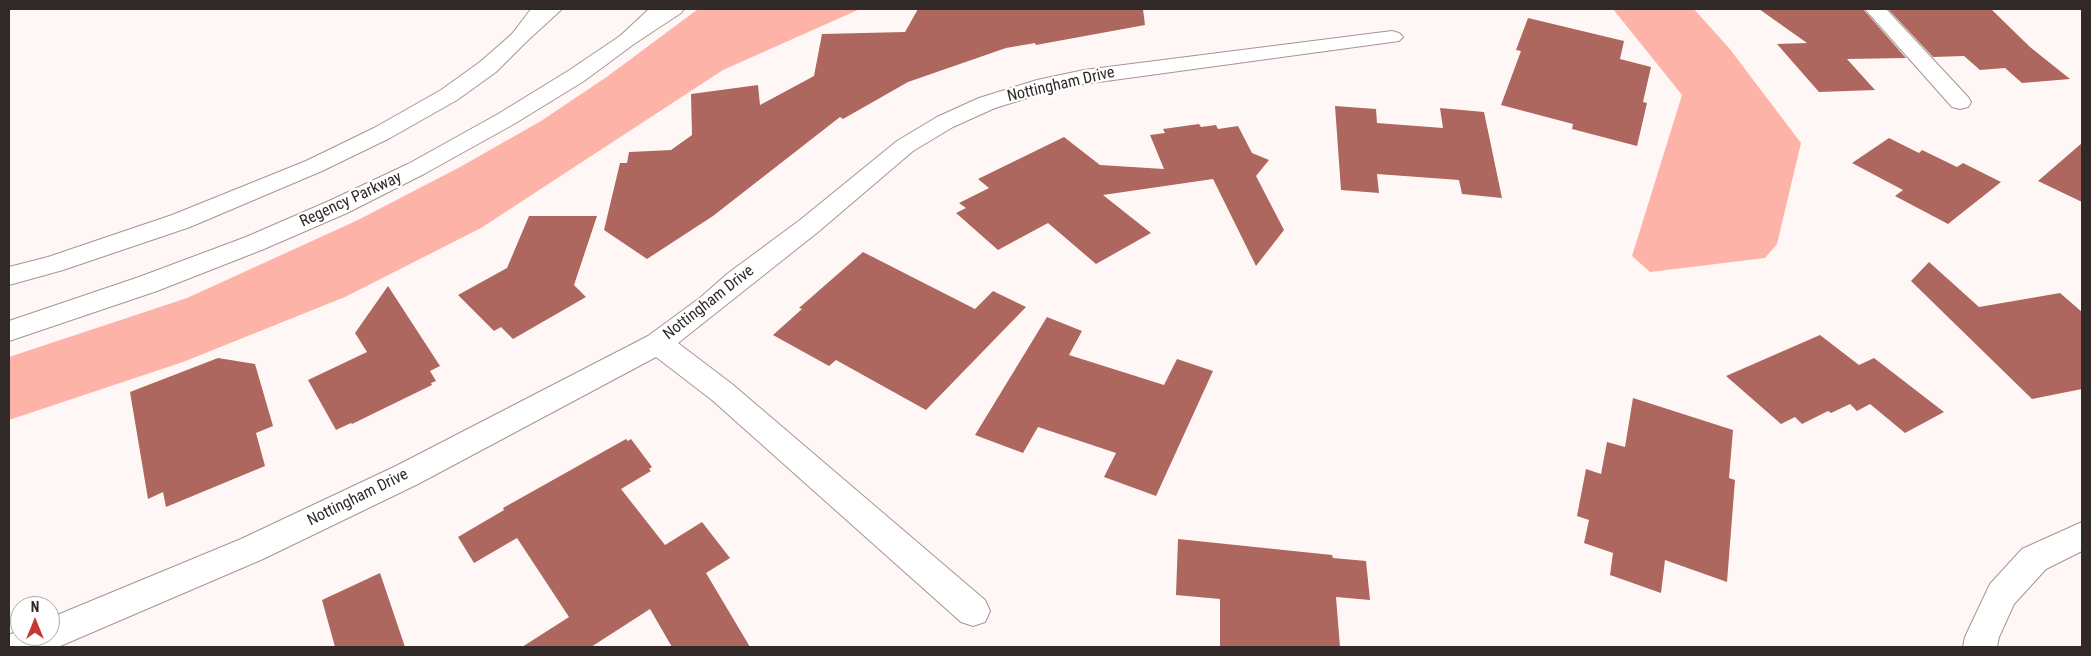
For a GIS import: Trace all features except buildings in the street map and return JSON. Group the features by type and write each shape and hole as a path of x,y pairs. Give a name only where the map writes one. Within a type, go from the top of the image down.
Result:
{"main road":[{"path":"519,38 542,9"},
{"path":"9,276 54,264 181,221 314,166 382,133 449,95 488,67 552,9"},
{"name":"Regency Parkway","path":"9,331 148,284 255,243 338,207 416,169 506,120 627,40 661,9"},
{"path":"627,40 674,9"},
{"path":"1876,9 1960,102"},
{"name":"Nottingham Drive","path":"60,630 252,549 407,475 658,343 711,304 736,281 809,226 904,146 945,122 987,103 1045,85 1084,77 1392,37"},
{"name":"Nottingham Drive","path":"658,343 722,392 973,611"},
{"path":"1980,647 1982,637 2002,594 2034,559 2082,536"}],"shaded area":[{"path":"698,9 860,9 723,70 481,228 345,297 183,362 9,420 9,357 187,298 358,220 460,167 541,121 608,76"},
{"path":"1613,9 1694,9 1729,48 1801,143 1777,244 1765,258 1650,272 1632,256 1682,95"}]}
